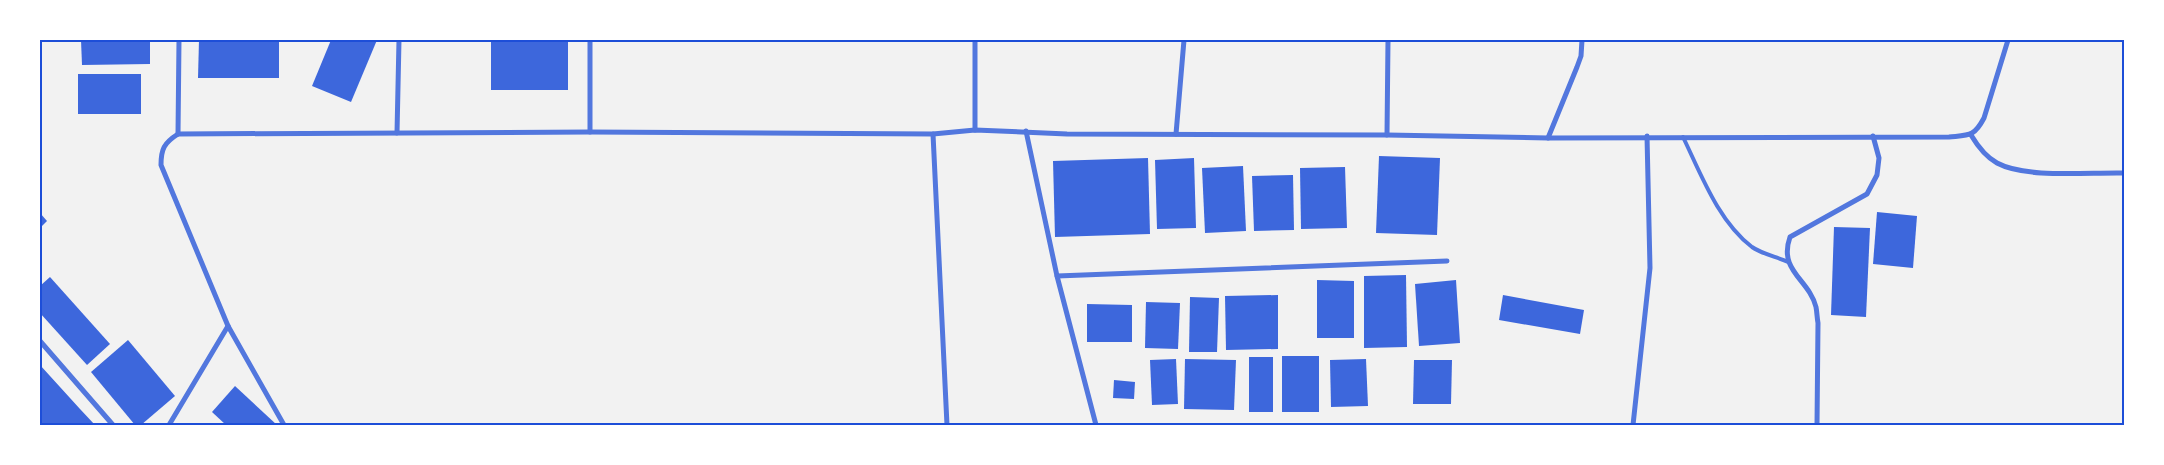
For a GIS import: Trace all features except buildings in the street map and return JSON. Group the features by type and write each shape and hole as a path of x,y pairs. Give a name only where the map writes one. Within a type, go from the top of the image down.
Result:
{"street":[{"path":"178,134 179,40"},
{"path":"398,133 400,40"},
{"path":"590,40 590,132"},
{"path":"975,40 975,130"},
{"path":"1176,134 1184,40"},
{"path":"1387,134 1388,40"},
{"path":"1548,138 1577,67 1582,40"},
{"path":"284,425 228,326 161,165 161,151 167,141 178,134 590,132 934,134 975,130 1067,134 1387,134 1548,138 1647,136 1949,137 1971,134 1978,130 1984,118 2008,40"},
{"path":"1026,131 1057,276 1096,425"},
{"path":"934,134 947,425"},
{"path":"1971,134 1979,147 1996,162 2022,172 2124,173"},
{"path":"1633,425 1650,268 1647,136"},
{"path":"1817,425 1818,323 1816,306 1788,262 1786,248 1790,237 1867,194 1877,175 1879,158 1873,136"},
{"path":"1057,276 1447,261"},
{"path":"169,425 228,326"},
{"path":"40,341 113,425"}],"lane":[{"path":"1683,136 1707,186 1732,228 1753,248 1788,262"}]}
